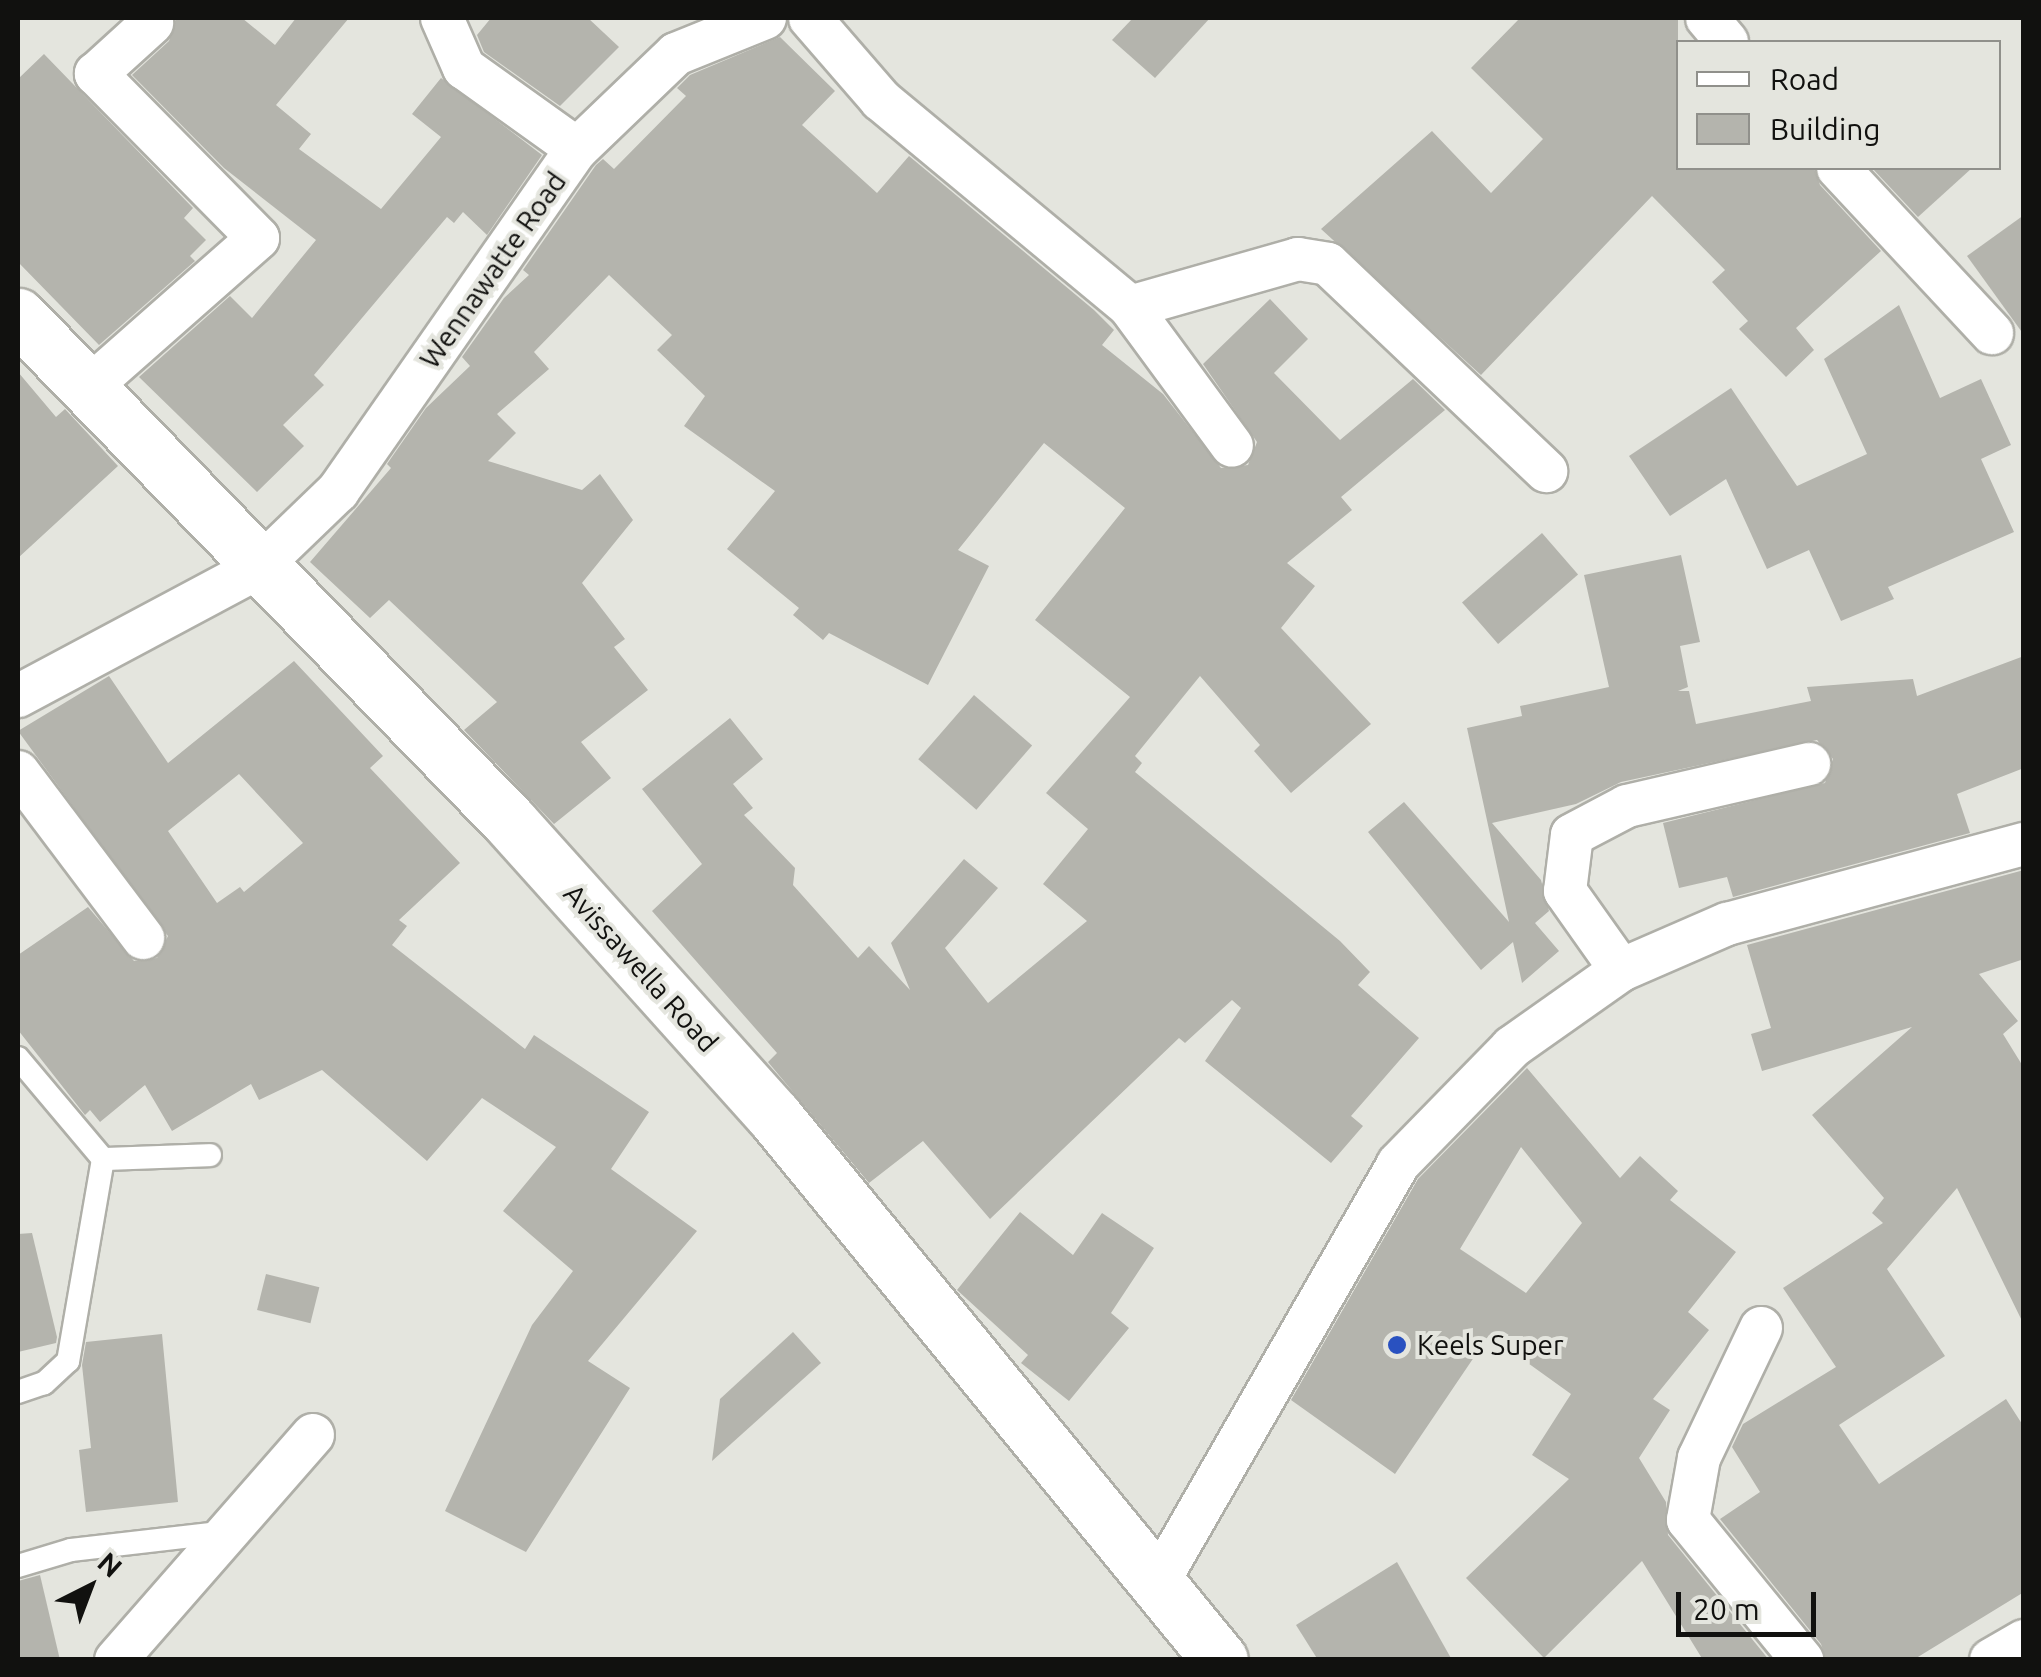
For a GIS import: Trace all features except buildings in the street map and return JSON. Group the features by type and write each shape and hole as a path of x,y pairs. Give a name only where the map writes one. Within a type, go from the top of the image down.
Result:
{"main road":[{"name":"Avissawella Road","path":"18,316 258,568 510,823 774,1116 1220,1660"}],"street":[{"path":"442,18 464,68 578,149"},
{"name":"Wennawatte Road","path":"22,686 258,568 338,491 578,149 676,54 766,18"},
{"path":"810,18 881,100 1130,307 1232,446"},
{"path":"1707,18 1725,40"},
{"path":"88,389 258,238 96,74 152,23"},
{"path":"1840,170 1992,333"},
{"path":"1130,307 1298,259 1328,264 1546,471"},
{"path":"1620,970 1566,890 1572,836 1627,806 1809,764"},
{"path":"18,772 143,938"},
{"path":"1158,1582 1398,1164 1512,1047 1620,970 1727,924 2024,844"},
{"path":"1762,1328 1699,1458 1688,1520 1802,1660"},
{"path":"116,1660 314,1435"},
{"path":"1991,1660 2024,1641"}],"lane":[{"path":"18,1058 104,1160"},
{"path":"104,1160 210,1155"},
{"path":"18,1392 44,1384 68,1361 104,1160"},
{"path":"18,1566 71,1550 226,1532"}],"place":[{"name":"Keels Super","path":"1397,1345"}]}
